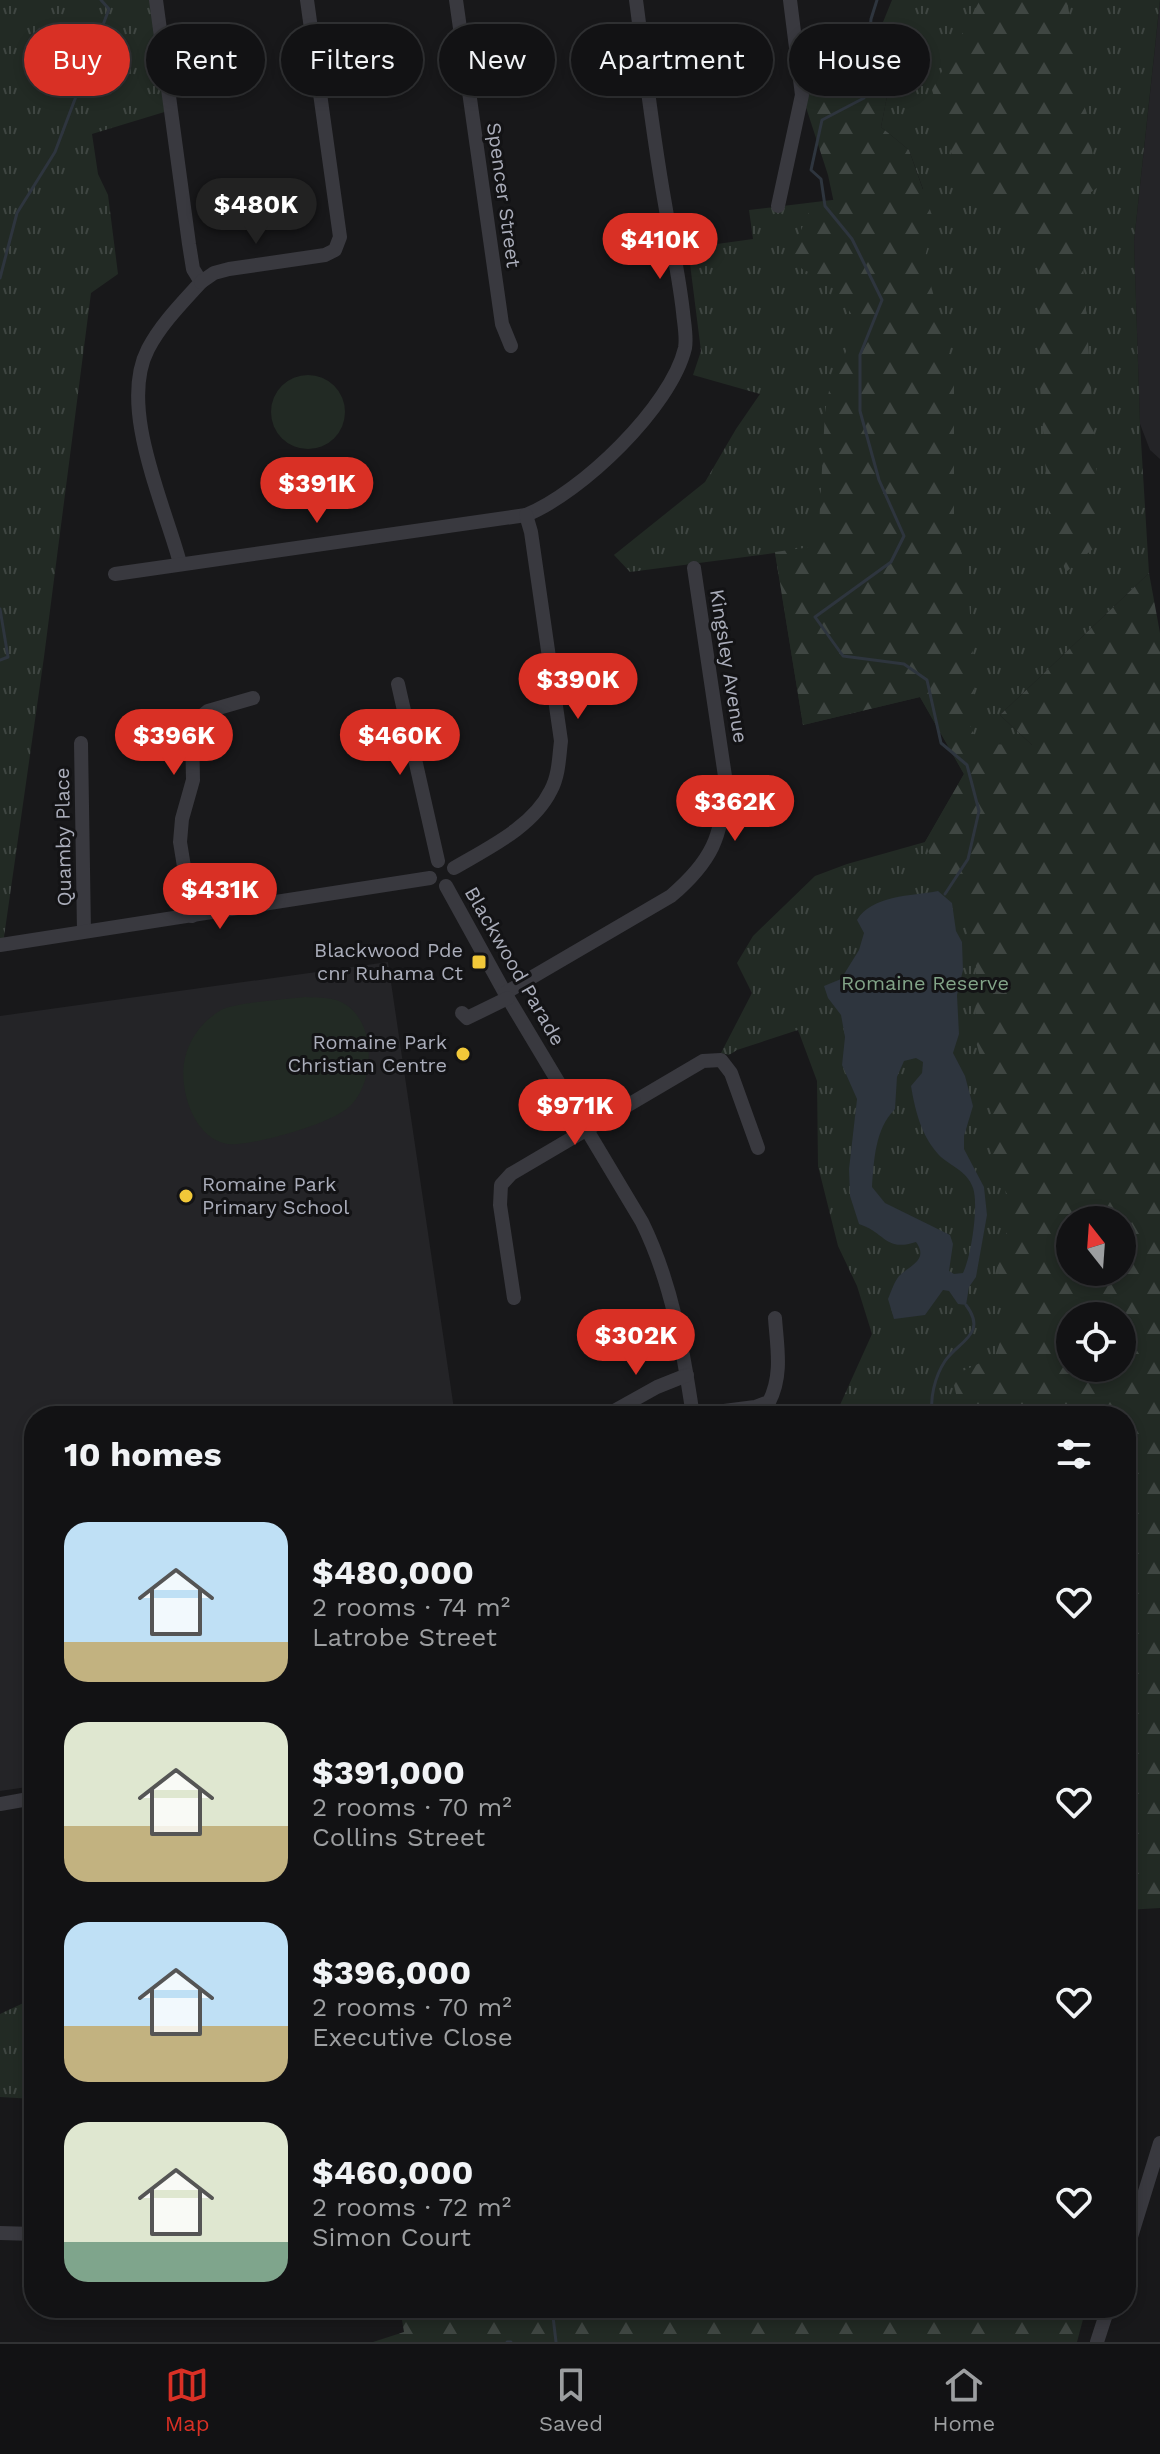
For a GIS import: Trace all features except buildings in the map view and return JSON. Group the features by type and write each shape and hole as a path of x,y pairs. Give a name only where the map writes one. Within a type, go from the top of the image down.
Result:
{"street":[{"path":"156,0 189,244 193,269 201,282"},
{"path":"180,563 139,424 136,398 138,376 147,351 163,325 201,282 214,273 325,255 335,250 340,237 307,0"},
{"name":"Spencer Street","path":"456,0 502,324 511,346"},
{"path":"115,574 526,515 561,498 617,450 665,391 678,371 686,344 636,0"},
{"path":"778,206 802,95 790,0"},
{"path":"454,868 510,834 535,814 551,790 558,768 561,741 526,515"},
{"name":"Kingsley Avenue","path":"462,1013 467,1018 474,1016 671,896 693,877 709,854 724,816 726,783 694,568"},
{"path":"398,684 438,861"},
{"path":"192,916 180,842 182,819 193,780 192,729 208,711 253,698"},
{"name":"Quamby Place","path":"81,743 84,931"},
{"path":"438,861 446,861 454,868 453,881 446,886 439,886 430,878 430,870 438,861"},
{"path":"0,945 430,878"},
{"name":"Blackwood Parade","path":"446,886 658,1254 672,1300 692,1406"},
{"path":"514,1298 500,1205 501,1185 511,1174 703,1061 721,1060 731,1073 758,1148"},
{"path":"758,1406 769,1402 777,1387 779,1366 775,1318"},
{"path":"623,1406 687,1375"},
{"path":"0,1804 24,1800"},
{"path":"1136,2221 1160,2143"},
{"path":"0,2233 24,2234"},
{"path":"1097,2342 1105,2318"}],"shaded area":[{"path":"1160,1 1160,459 1150,450 1140,424 1134,241"},
{"path":"938,891 952,903 956,931 962,942 963,970 957,995 959,1034 953,1053 965,1076 973,1106 964,1136 964,1149 984,1187 987,1215 976,1277 969,1287 966,1305 958,1304 949,1291 943,1290 925,1315 894,1319 888,1299 899,1276 919,1258 919,1248 916,1242 891,1243 859,1224 850,1196 849,1169 857,1099 842,1065 845,1037 841,1015 828,998 824,986 841,979 859,950 864,933 857,920 864,912 882,901","holes":["916,1058 923,1062 922,1073 911,1086 920,1122 938,1154 967,1177 975,1196 973,1231 963,1273 949,1271 953,1244 950,1235 885,1203 872,1187 879,1135 895,1109 897,1077 904,1061"]},
{"name":"Romaine Park Primary School","path":"388,962 454,1406 24,1406 24,1787 0,1791 0,1016"}],"green space":[{"path":"0,0 156,0 159,24 146,24 146,96 169,96 171,110 92,134 98,174 108,195 118,274 91,293 44,657 3,944 0,945"},
{"name":"Romaine Reserve","path":"892,0 1160,0 1134,241 1149,573 1000,715 1033,746 1069,1206 1056,1206 1056,1286 1067,1286 1064,1302 1056,1302 1056,1347 1045,1406 840,1406 872,1334 857,1286 838,1246 818,1166 817,1081 798,1030 729,1055 721,1053 752,993 737,963 753,936 815,876 925,842 964,774 920,697 803,725 775,553 630,572 614,555 705,482 760,394 693,375 701,351 688,248 753,239 749,210 923,189 909,150 881,127 887,96 930,96 930,24 882,24"},
{"path":"980,0 1067,0 1098,187 1079,201 1101,542 1066,572 1050,531 1040,387 1039,235 1017,232 960,181 932,90"},
{"path":"802,96 887,96 881,127 909,150 934,221 924,261 954,368 954,530 967,569 975,687 968,720 978,744 1032,745 1000,715 1149,573 1160,633 1160,1908 1136,1909 1136,1406 959,1406 952,1376 995,1356 1013,1305 1010,1293 993,1282 1010,1220 1004,1182 992,1154 992,1099 975,1038 976,946 964,925 965,900 940,883 925,842 964,774 920,697 803,725 775,552 818,546 825,412 829,391 854,333 852,315 830,282 802,269 790,255 813,203 835,208 828,175"},
{"path":"308,375 329,381 339,391 345,412 339,433 329,443 308,449 287,443 277,433 271,412 277,391 287,381"},
{"path":"305,997 336,1000 349,1007 359,1018 368,1047 368,1063 366,1078 352,1104 331,1118 265,1140 238,1144 224,1143 211,1137 193,1115 184,1086 187,1050 198,1030 208,1019 227,1008"},
{"path":"24,2003 24,2098 0,2097 0,2014"},
{"path":"402,2318 1083,2318 1077,2342 373,2342 404,2332"}],"waterway":[{"path":"0,278 17,213 55,152 109,9 101,0"},
{"path":"877,0 871,19 864,98 822,120 811,170 821,179 825,206 852,239 882,300 860,355 860,411 879,480 904,536 891,562 815,617 843,656 904,664 927,680 941,743 967,765 979,811 968,859 945,894"},
{"path":"0,609 8,657 0,660"},
{"path":"932,1406 938,1374 945,1361 973,1330 972,1315 966,1305"},
{"path":"553,2318 556,2342"}],"place":[{"name":"Blackwood Pde cnr Ruhama Ct","path":"479,962"},
{"name":"Romaine Park Christian Centre","path":"463,1054"},
{"name":"Romaine Park Primary School","path":"186,1196"}]}
